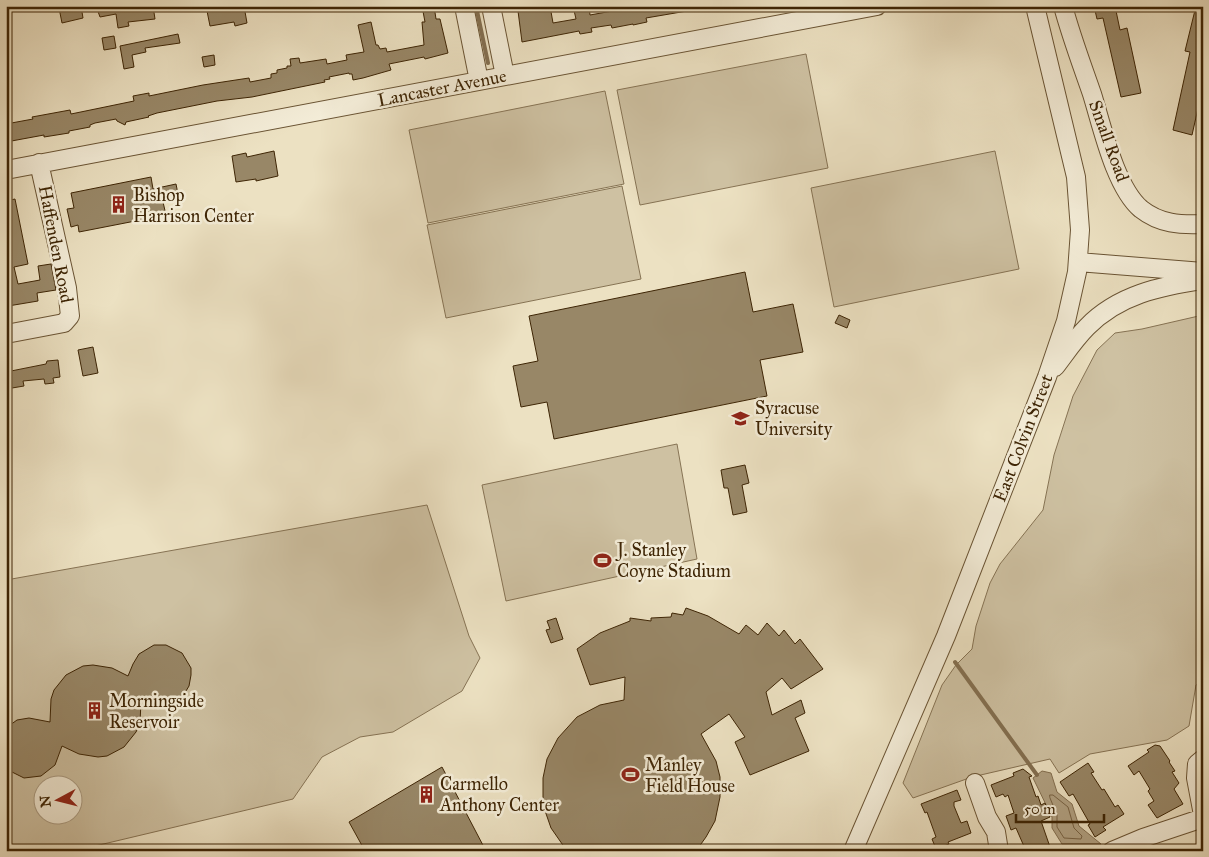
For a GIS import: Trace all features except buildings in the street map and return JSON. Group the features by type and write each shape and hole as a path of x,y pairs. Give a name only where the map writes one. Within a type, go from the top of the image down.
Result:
{"street":[{"path":"464,6 479,81"},
{"path":"491,6 505,76"},
{"name":"Lancaster Avenue","path":"6,170 877,6"},
{"name":"East Colvin Street","path":"853,851 946,636 1047,377 1066,321 1078,262 1080,230 1076,177 1035,6"},
{"name":"Small Road","path":"1064,6 1117,173 1131,198 1142,210 1164,222 1179,225 1203,224"},
{"name":"Haffenden Road","path":"6,334 64,323 70,316 66,288 39,163"},
{"path":"1078,262 1203,272"},
{"path":"1047,377 1086,328 1108,309 1129,298 1167,285 1203,280"},
{"path":"1112,851 1203,816 1196,778 1200,761"},
{"path":"975,783 986,817 996,832 999,851"}],"shaded area":[{"path":"806,54 828,168 640,205 617,90"},
{"path":"605,91 624,184 428,223 409,130"},
{"path":"995,151 1019,269 834,307 811,188"},
{"path":"622,186 641,279 446,318 427,225"},
{"path":"1203,315 1203,681 1196,685 1189,726 1167,740 1090,754 1059,773 1050,759 972,777 913,798 903,783 942,685 956,665 972,649 976,626 990,583 1000,564 1043,510 1054,455 1073,396 1097,350 1115,333"},
{"path":"677,444 697,559 506,601 482,485"},
{"path":"427,505 469,636 480,658 462,691 393,732 360,737 322,757 293,799 74,851 6,851 6,580"}],"water":[{"path":"1042,771 1051,773 1057,792 1072,804 1079,826 1101,844 1062,844 1052,828 1052,817 1033,778"}],"waterway":[{"path":"476,6 488,63"},
{"path":"955,662 1037,775"}],"place":[{"name":"Bishop Harrison Center","path":"119,205"},
{"name":"Syracuse University","path":"741,418"},
{"name":"J. Stanley Coyne Stadium","path":"603,560"},
{"name":"Morningside Reservoir","path":"95,711"},
{"name":"Manley Field House","path":"631,775"},
{"name":"Carmello Anthony Center","path":"426,794"}]}
